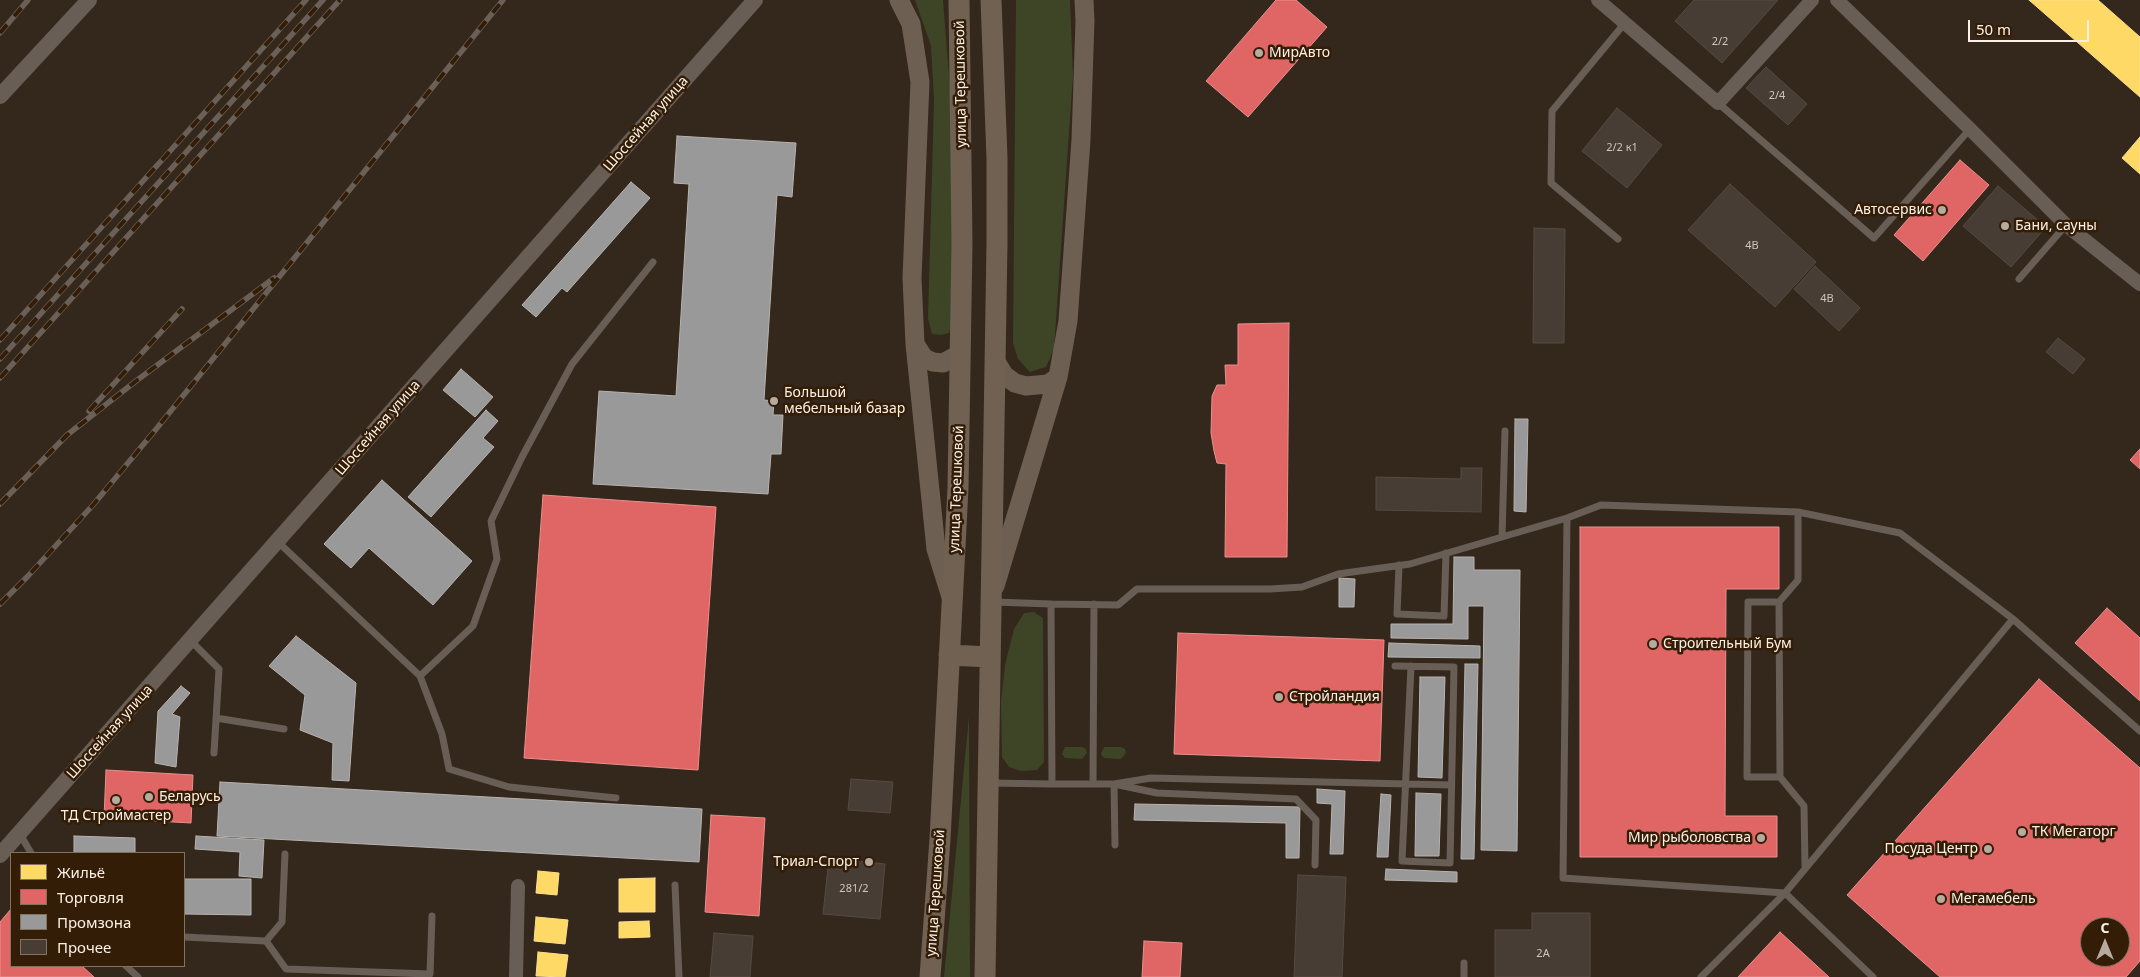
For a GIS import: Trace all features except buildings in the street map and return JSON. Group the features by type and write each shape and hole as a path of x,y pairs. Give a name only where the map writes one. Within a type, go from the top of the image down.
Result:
{"main road":[{"path":"899,0 911,24 920,82 912,278 915,344 936,549 952,602"},
{"name":"улица Терешковой","path":"930,977 940,839 958,488 962,196 959,0"},
{"path":"985,977 997,158 991,0"},
{"path":"991,602 1058,377 1068,321 1075,236 1085,21 1084,0"},
{"path":"915,344 924,358 933,362 943,362 960,354"},
{"path":"995,360 1004,375 1015,383 1026,386 1048,384 1058,377"},
{"path":"949,656 990,656"}],"street":[{"path":"0,96 89,0"},
{"name":"Шоссейная улица","path":"0,855 191,641 755,0"},
{"path":"1598,0 1718,103 1812,0"},
{"path":"1837,0 2066,225 2140,284"},
{"path":"516,977 518,886"}],"lane":[{"path":"1618,239 1551,183 1552,112 1624,24"},
{"path":"1718,103 1874,238 1970,129"},
{"path":"2019,279 2066,225"},
{"path":"420,676 473,626 497,559 491,522 522,457 572,364 653,262"},
{"path":"1502,537 1506,431"},
{"path":"991,602 1118,605 1137,589 1270,589 1302,587 1338,574 1399,565 1446,553 1567,518 1602,505 1798,512 1900,533 2013,619 2140,731"},
{"path":"1798,512 1798,580 1779,602 1780,777 1804,806 1805,866"},
{"path":"1567,518 1563,878 1785,893 1873,977"},
{"path":"278,542 420,676 442,734 449,768 509,787 616,798"},
{"path":"1399,565 1397,614 1444,616 1446,553"},
{"path":"1779,602 1748,602 1746,777 1780,777"},
{"path":"1051,604 1052,784"},
{"path":"1094,604 1094,784"},
{"path":"1701,977 1785,893 1805,866 2013,619"},
{"path":"191,641 219,669 214,753"},
{"path":"1395,666 1412,666 1454,667 1450,863 1402,861 1412,666"},
{"path":"216,718 284,729"},
{"path":"987,783 1114,784 1151,778 1406,783 1451,786"},
{"path":"1114,784 1115,844"},
{"path":"1114,784 1157,794 1296,799 1316,820 1315,865"},
{"path":"20,834 30,852"},
{"path":"266,941 282,922 285,854"},
{"path":"675,884 679,977"},
{"path":"266,941 286,969 314,974 430,974 432,916"},
{"path":"185,938 266,941"},
{"path":"1464,963 1464,977"},
{"path":"127,967 138,977"}],"green space":[{"path":"915,0 943,0 952,113 952,323 949,333 941,335 932,334 928,319 934,100 931,46"},
{"path":"1016,0 1070,0 1073,75 1054,349 1046,367 1030,372 1018,359 1013,343"},
{"path":"1034,612 1043,618 1044,762 1037,770 1021,771 1009,767 1002,757 1001,701 1005,665 1014,629 1024,613"},
{"path":"969,716 970,977 944,977"},
{"path":"1065,747 1082,747 1086,749 1087,753 1082,759 1065,758 1062,754"},
{"path":"1104,747 1121,747 1125,749 1126,753 1121,759 1104,758 1101,754"}],"railway":[{"path":"0,33 28,0"},
{"path":"0,340 306,0"},
{"path":"0,359 323,0"},
{"path":"0,378 340,0"},
{"path":"0,604 93,505 503,0"},
{"path":"0,504 67,435 274,278"},
{"path":"89,411 182,309"}],"place":[{"name":"МирАвто","path":"1259,53"},
{"name":"Автосервис","path":"1942,210"},
{"name":"Бани, сауны","path":"2005,226"},
{"name":"Большой мебельный базар","path":"774,401"},
{"name":"Строительный Бум","path":"1653,644"},
{"name":"Стройландия","path":"1279,697"},
{"name":"Беларусь","path":"149,797"},
{"name":"ТД Строймастер","path":"116,800"},
{"name":"ТК Мегаторг","path":"2022,832"},
{"name":"Мир рыболовства","path":"1761,838"},
{"name":"Посуда Центр","path":"1988,849"},
{"name":"Триал-Спорт","path":"869,862"},
{"name":"Мегамебель","path":"1941,899"}]}
